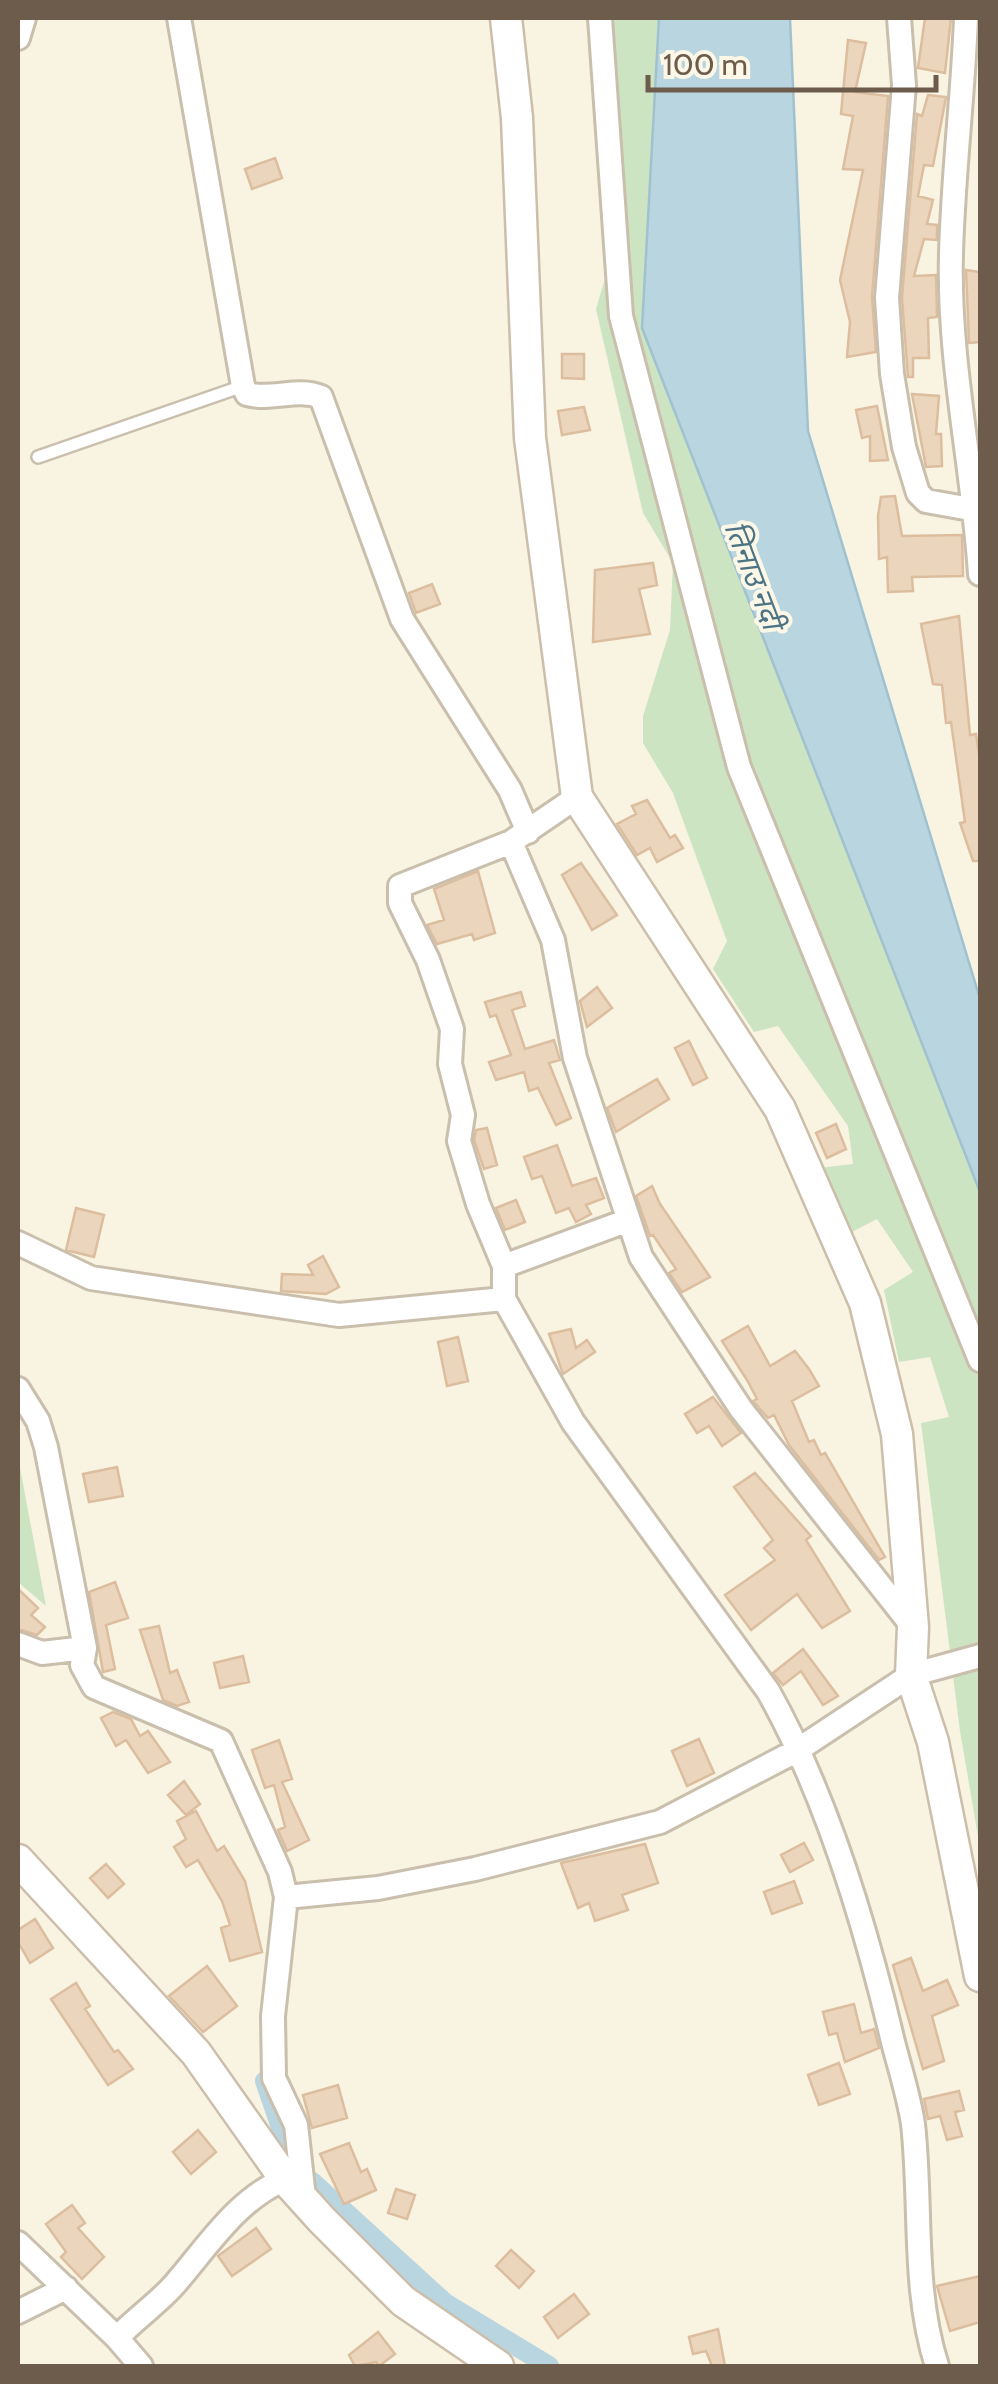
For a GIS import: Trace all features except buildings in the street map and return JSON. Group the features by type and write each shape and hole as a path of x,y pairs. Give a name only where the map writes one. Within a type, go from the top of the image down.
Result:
{"street":[{"path":"18,38 24,18"},
{"path":"179,18 243,386 248,394 257,396 308,392 321,398 402,619 510,790 519,837 553,940 575,1058 626,1220 642,1258 741,1409 913,1627"},
{"path":"506,18 517,118 530,438 577,797 780,1109 865,1304 898,1434 913,1627 911,1674 932,1742 980,1976"},
{"path":"600,18 620,316 739,768 980,1360"},
{"path":"899,18 904,85 886,298 895,392 904,447 918,493 926,502 976,510"},
{"path":"966,18 972,102 951,255 955,363 976,510 980,574"},
{"path":"577,797 519,837 400,886 400,903 428,960 452,1030 450,1064 463,1116 459,1141 478,1204 504,1266 504,1300 573,1422 742,1652 776,1706 843,1871 871,1960 912,2122 924,2308 938,2366"},
{"path":"504,1266 626,1220"},
{"path":"18,1244 91,1278 338,1316 504,1300"},
{"path":"18,1389 38,1421 46,1447 85,1648 82,1665 94,1687 221,1741 286,1897 273,2016 274,2078 296,2125 295,2189"},
{"path":"18,1644 42,1653 85,1648"},
{"path":"286,1897 378,1888 476,1869 660,1822 796,1750 911,1674 980,1656"},
{"path":"18,1860 196,2053 295,2189 403,2301 498,2366"},
{"path":"117,2338 171,2288 238,2209 264,2188 295,2189"},
{"path":"18,2243 141,2366"},
{"path":"18,2312 66,2288"}],"lane":[{"path":"38,457 243,386"}],"green space":[{"path":"590,18 659,18 642,328 980,1192 980,1848 960,1731 921,1423 949,1417 930,1357 899,1362 884,1290 913,1272 877,1219 848,1234 819,1168 853,1164 848,1126 778,1026 754,1032 713,969 727,941 673,793 643,743 643,716 670,630 673,563 643,513 596,309 616,242"},
{"path":"18,1457 46,1606 18,1582"}],"water":[{"name":"तिनाउ नदी","path":"659,18 790,18 808,431 980,999 980,1192 642,328"}],"waterway":[{"path":"265,2081 286,2142"},
{"path":"311,2181 445,2303 549,2366"}]}
